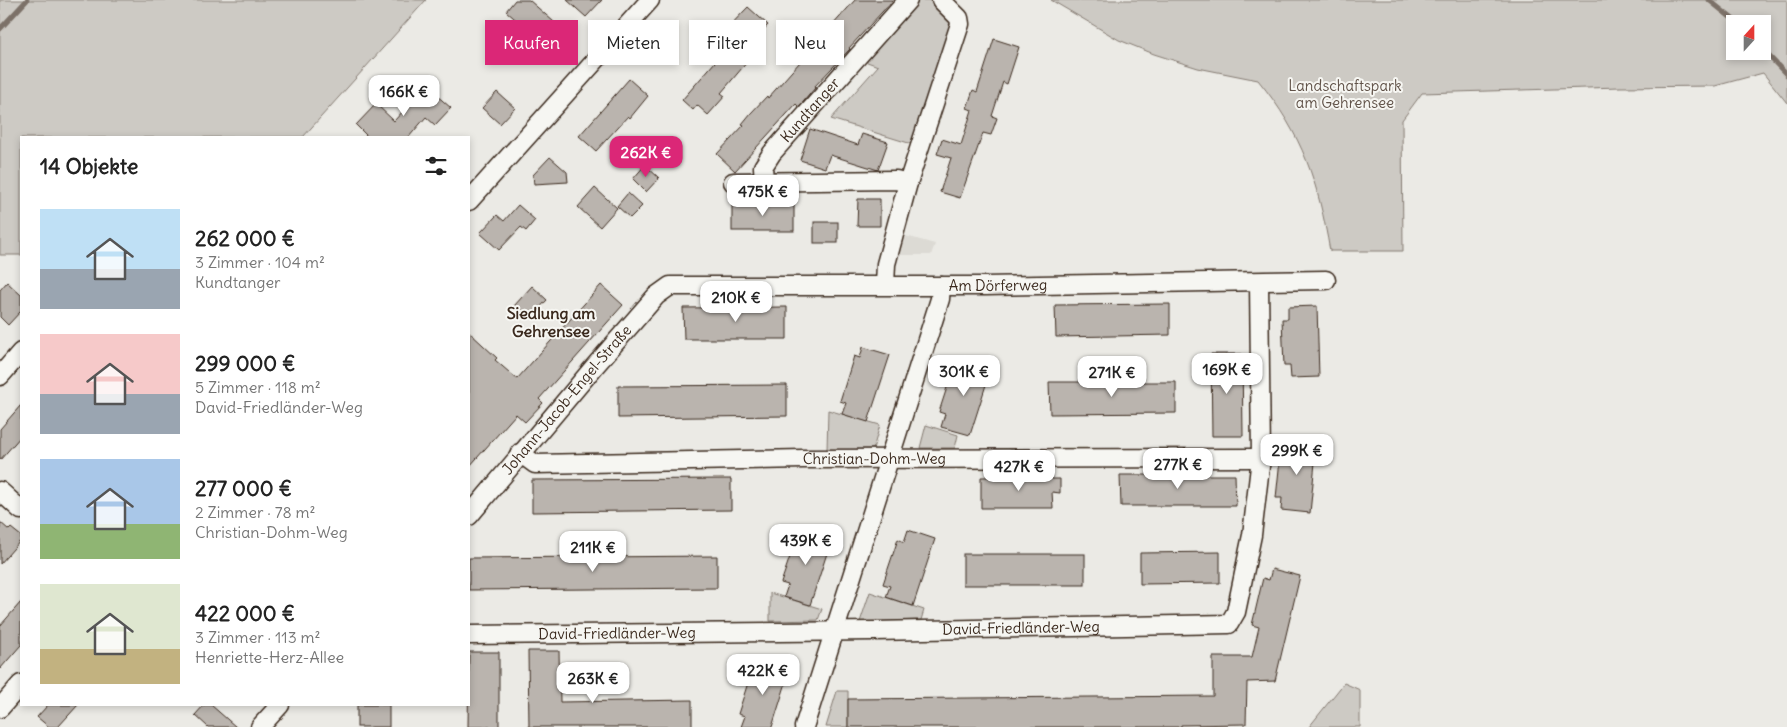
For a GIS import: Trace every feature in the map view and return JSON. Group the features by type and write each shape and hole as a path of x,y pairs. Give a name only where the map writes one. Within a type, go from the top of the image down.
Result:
{"street":[{"path":"470,200 650,0"},
{"name":"Kundtanger","path":"764,181 763,167 772,153 908,0"},
{"path":"885,286 886,264 908,183 960,24 959,18 941,0"},
{"path":"733,182 896,180 908,183"},
{"name":"Am Dörferweg","path":"670,286 941,286 1326,280"},
{"name":"David-Friedländer-Weg","path":"470,635 1229,624 1236,612 1252,535 1260,458 1259,282"},
{"name":"Johann-Jacob-Engel-Straße","path":"470,515 511,468 520,453 656,296 670,286"},
{"path":"804,727 940,299 941,286"},
{"path":"0,376 20,353"},
{"name":"Christian-Dohm-Weg","path":"520,453 535,464 889,459 1260,458"},
{"path":"0,491 20,509"},
{"path":"0,708 20,685"},
{"path":"260,727 279,706"}],"shaded area":[{"path":"902,235 935,244 931,255 894,255"}],"green space":[{"path":"0,0 426,0 304,136 20,136 20,255 0,255"},
{"path":"916,0 933,0 954,22 915,145 831,119 878,66 862,60"},
{"name":"Landschaftspark am Gehrensee","path":"1051,0 1787,0 1787,103 1763,73 1715,86 1422,93 1402,120 1403,251 1330,251 1320,203 1306,160 1287,120 1258,80 1198,68 1154,54 1119,40"},
{"path":"828,410 880,425 873,449 827,450"},
{"path":"926,425 958,435 955,448 920,448"},
{"path":"870,592 924,610 921,620 860,622"},
{"path":"770,593 822,609 818,620 770,621"},
{"path":"1344,683 1360,690 1360,727 1309,727"},
{"path":"837,691 848,691 848,727 826,727"}],"building":[{"path":"515,0 529,0 552,20 516,20 506,11"},
{"path":"567,0 602,0 586,17"},
{"path":"855,0 893,0 844,55 844,20 837,20"},
{"path":"748,7 762,20 735,20"},
{"path":"994,39 1019,47 1007,84 1003,82 992,116 997,118 991,135 983,133 960,198 940,192 951,158 937,154 942,139 961,145 972,110 967,108 973,90 977,92"},
{"path":"712,65 745,65 721,93 725,96 708,115 697,105 693,110 682,100"},
{"path":"797,65 835,65 814,87 799,107 796,104 735,171 717,154 744,125 742,124 751,113 767,96 768,98"},
{"path":"629,79 648,96 630,118 628,116 596,151 579,136"},
{"path":"426,86 451,108 435,125 426,117 410,136 367,136 356,125 376,104 394,121"},
{"path":"497,92 515,108 500,124 482,108"},
{"path":"810,129 858,145 862,134 888,142 878,170 830,155 825,168 800,160"},
{"path":"550,157 567,172 568,182 534,184 533,175"},
{"path":"645,165 659,178 646,192 633,179"},
{"path":"595,188 617,208 600,227 578,207"},
{"path":"628,193 642,206 630,218 617,206"},
{"path":"858,199 880,199 880,226 857,226"},
{"path":"732,204 794,204 794,231 732,231"},
{"path":"518,205 535,220 526,231 521,227 499,250 480,233 497,215 504,221"},
{"path":"814,222 838,222 838,243 814,243"},
{"path":"7,282 20,294 20,312 8,325 0,317 0,290"},
{"path":"601,285 623,305 539,399 543,403 525,422 516,414 470,466 470,333 497,358 495,360 517,379"},
{"path":"532,286 547,300 529,319 514,306"},
{"path":"1170,304 1170,335 1056,337 1055,305"},
{"path":"1317,306 1319,377 1291,378 1290,366 1284,366 1282,319 1288,319 1288,307"},
{"path":"787,307 787,339 684,339 683,308"},
{"path":"863,347 890,355 868,422 842,414 846,403 840,401 854,356 860,358"},
{"path":"1211,354 1242,354 1243,436 1212,436"},
{"path":"962,360 991,369 970,435 941,427 945,414 939,412 953,369 959,371"},
{"path":"1049,382 1176,382 1176,413 1050,414"},
{"path":"787,385 787,416 618,418 618,386"},
{"path":"20,406 20,437 0,460 0,429"},
{"path":"1289,439 1317,442 1310,513 1281,510 1282,498 1276,498 1281,450 1288,451"},
{"path":"1120,475 1235,475 1236,506 1121,506"},
{"path":"1052,476 1052,479 1060,479 1060,493 1052,492 1053,508 981,508 981,477"},
{"path":"731,479 731,510 532,512 532,480"},
{"path":"0,522 9,530 11,528 20,535 20,541 0,564"},
{"path":"805,529 832,538 810,605 784,597 788,585 781,583 796,539 802,541"},
{"path":"908,530 935,539 913,606 886,597 890,586 883,584 898,539 904,542"},
{"path":"1220,552 1220,583 1140,584 1140,553"},
{"path":"963,554 1085,554 1085,585 963,585"},
{"path":"717,556 717,588 470,590 470,558"},
{"path":"1272,569 1300,576 1275,681 1247,682 1246,724 1181,725 1181,727 848,727 848,699 1213,696 1213,657 1252,657 1259,627 1252,625 1263,578 1269,580"},
{"path":"20,603 20,646 0,669 0,626"},
{"path":"528,651 559,651 560,702 692,700 692,727 529,727"},
{"path":"470,652 499,652 499,727 468,727"},
{"path":"762,662 790,670 772,727 741,727 745,716 738,714 752,670 759,673"},
{"path":"47,706 77,706 58,727 49,727 37,717"},
{"path":"203,706 212,706 236,727 208,727 195,715"},
{"path":"357,706 389,706 389,727 357,727"}],"waterway":[{"path":"0,29 27,0"},
{"path":"1709,0 1728,15"},
{"path":"1771,58 1787,75"}],"district":[{"name":"Siedlung am Gehrensee","path":"551,322"}]}
